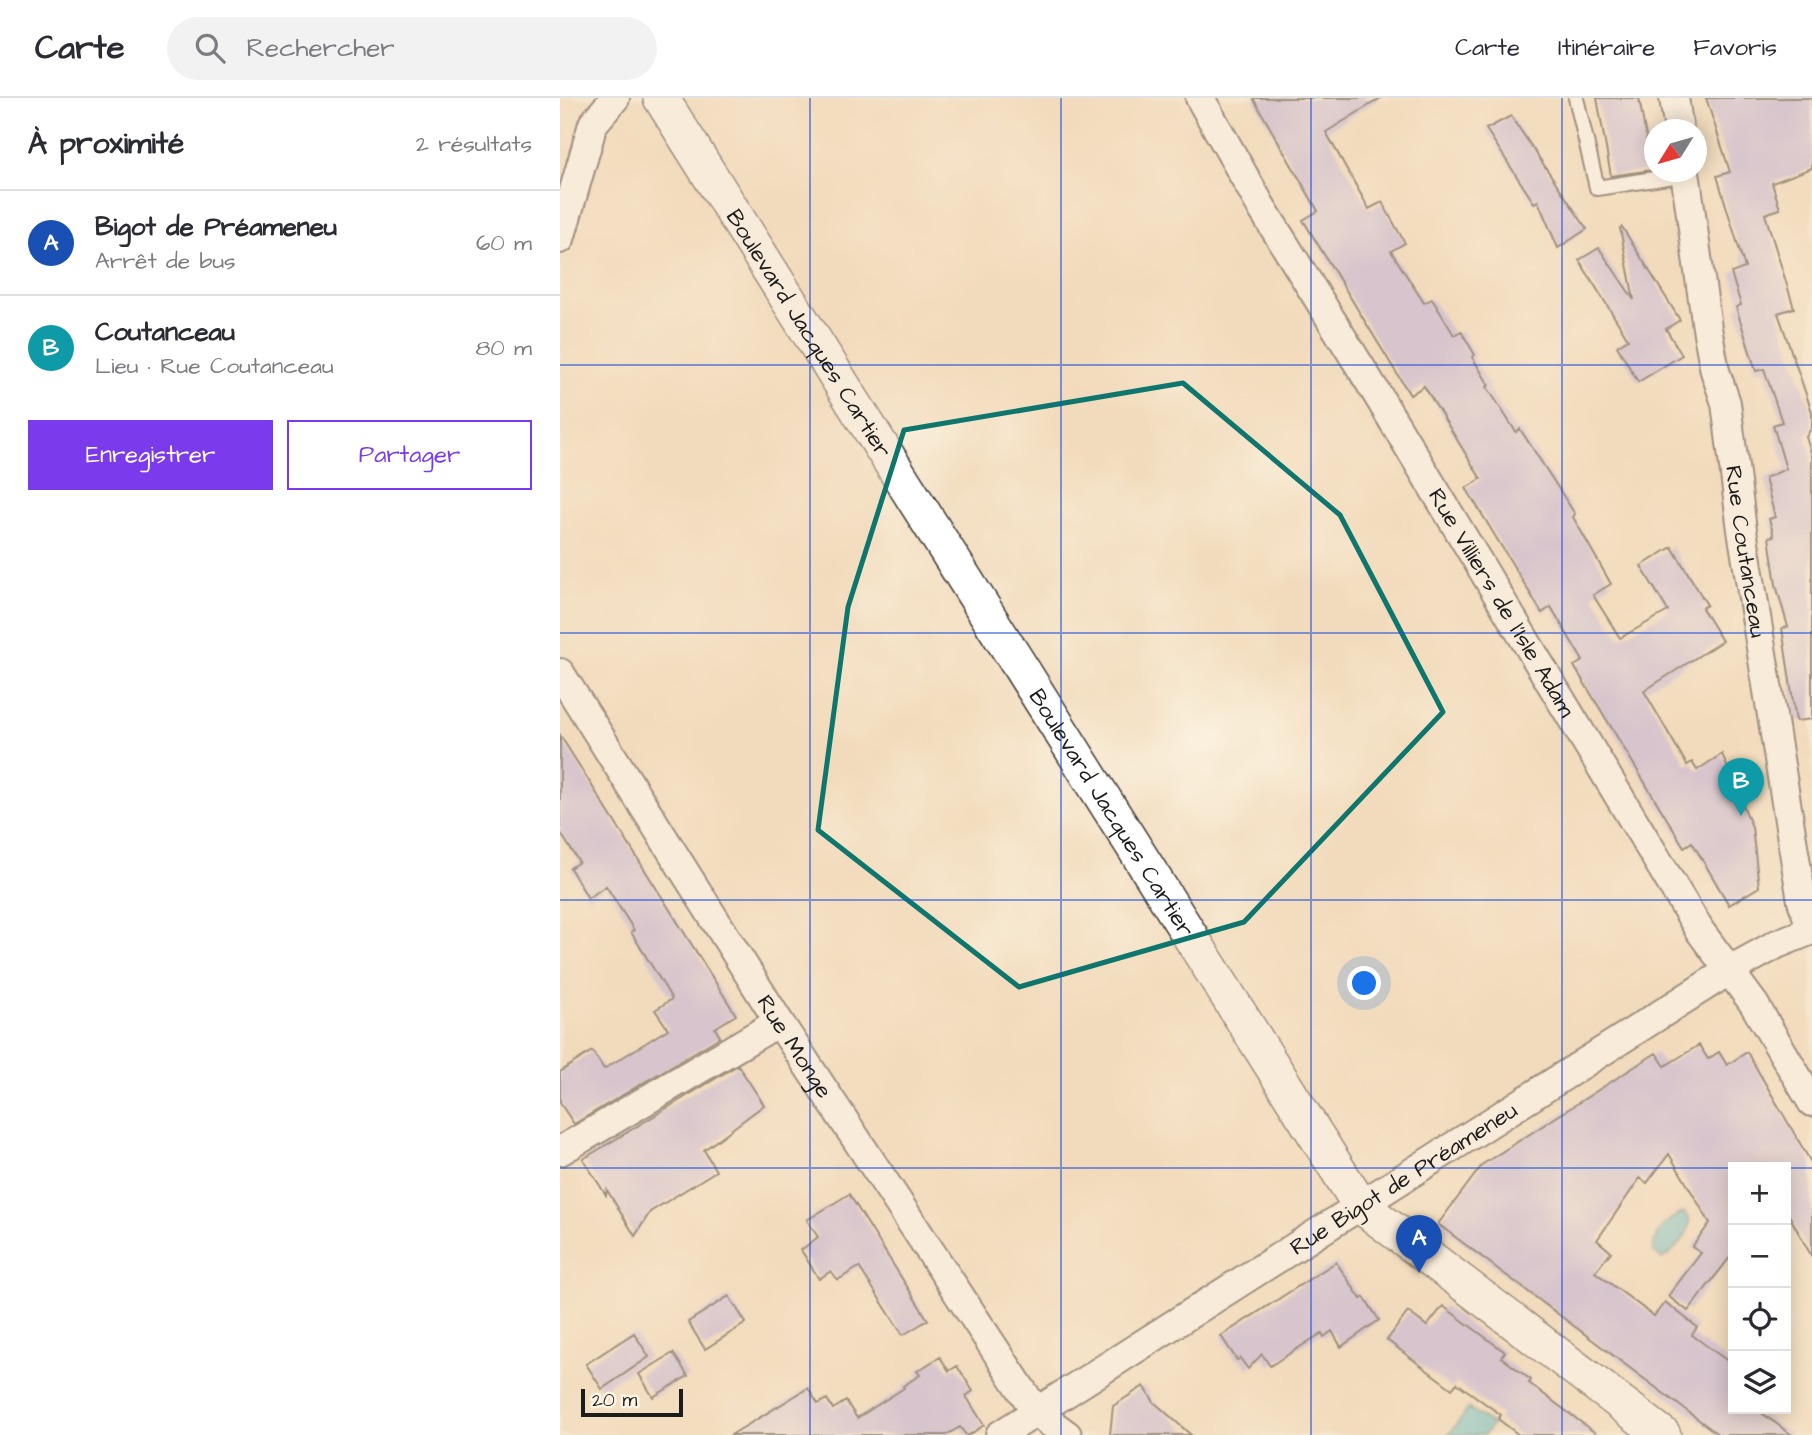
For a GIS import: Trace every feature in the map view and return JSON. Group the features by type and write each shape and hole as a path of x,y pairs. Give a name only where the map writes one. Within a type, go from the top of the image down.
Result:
{"street":[{"path":"560,239 593,124 615,98"},
{"name":"Boulevard Jacques Cartier","path":"661,98 1360,1205 1663,1435"},
{"name":"Rue Villiers de l'Isle Adam","path":"1200,98 1262,208 1374,389 1692,919 1754,1004 1812,1102"},
{"path":"1674,98 1677,119"},
{"name":"Rue Coutanceau","path":"1686,182 1707,328 1715,371 1726,403 1742,530 1802,901 1812,930"},
{"name":"Rue Monge","path":"560,673 779,1022 1037,1413"},
{"name":"Rue Bigot de Préameneu","path":"1000,1435 1730,970 1777,944 1812,930"},
{"path":"560,1151 779,1022"},
{"path":"1037,1413 1067,1435"}],"lane":[{"path":"1576,98 1597,188 1644,180"}],"highlighted area":[{"path":"1183,383 1340,515 1443,712 1244,922 1019,987 818,830 848,607 904,430"}],"water":[{"path":"1684,1212 1690,1221 1687,1233 1676,1248 1662,1259 1653,1251 1656,1238 1667,1222"},
{"path":"1469,1408 1492,1425 1484,1435 1448,1435"}],"building":[{"path":"1253,98 1381,98 1326,132 1369,209 1382,202 1405,243 1391,251 1424,303 1432,299 1454,335 1461,331 1475,355 1472,357 1489,385 1487,387 1516,432 1520,429 1575,514 1573,517 1611,584 1593,595 1620,638 1668,611 1641,566 1672,547 1707,605 1702,608 1722,641 1644,691 1687,765 1692,762 1697,770 1722,754 1752,827 1759,887 1729,905 1692,842 1684,847 1574,666 1583,661 1551,607 1542,613 1466,488 1481,479 1424,386 1410,395 1303,220 1318,211"},
{"path":"1597,98 1639,98 1644,126 1644,171 1611,176"},
{"path":"1706,98 1812,98 1812,168 1772,183 1780,209 1765,214 1794,308 1778,313 1812,412 1812,427 1806,437 1812,456 1812,719 1796,721 1782,628 1788,627 1776,585 1769,537 1774,536 1769,519 1775,517 1765,478 1786,469 1773,425 1782,422 1764,369 1756,371 1736,307 1741,305 1731,273 1745,268 1717,176 1730,172"},
{"path":"1511,116 1587,229 1558,248 1538,201 1534,203 1486,129"},
{"path":"1622,227 1680,320 1666,329 1682,355 1638,382 1617,346 1628,339 1579,260 1599,248 1634,300 1620,228"},
{"path":"560,735 736,1015 715,1028 720,1037 574,1124 560,1103 560,1072 592,1051 604,1069 668,1029 655,1010 672,999 606,886 588,898 570,868 579,862 560,832"},
{"path":"1699,1045 1708,1059 1719,1052 1727,1065 1747,1052 1812,1164 1812,1257 1791,1219 1791,1162 1728,1162 1728,1260 1688,1311 1668,1296 1701,1253 1692,1247 1710,1223 1669,1154 1647,1183 1640,1178 1597,1240 1611,1252 1595,1272 1654,1316 1665,1302 1697,1327 1692,1335 1728,1361 1728,1414 1763,1414 1792,1435 1719,1435 1438,1224 1483,1164 1656,1053 1665,1066"},
{"path":"738,1065 764,1105 704,1150 716,1171 650,1212 635,1236 607,1190 606,1195 583,1159"},
{"path":"849,1194 928,1320 903,1335 859,1267 838,1280 831,1271 819,1279 801,1250 818,1237 807,1220"},
{"path":"1336,1262 1379,1320 1341,1347 1332,1331 1324,1337 1322,1333 1270,1366 1262,1354 1248,1369 1240,1358 1237,1360 1221,1336"},
{"path":"729,1296 746,1323 705,1349 688,1322"},
{"path":"1443,1306 1505,1352 1501,1357 1531,1380 1529,1383 1598,1435 1519,1435 1498,1419 1501,1415 1457,1383 1452,1389 1387,1340 1408,1312 1427,1326"},
{"path":"634,1333 649,1357 602,1389 586,1364"},
{"path":"673,1353 688,1376 653,1397 639,1374"},
{"path":"940,1357 949,1371 957,1366 973,1391 966,1396 984,1425 969,1435 960,1427 946,1435 731,1435 808,1388 818,1404 827,1399 833,1409 846,1401 857,1418 904,1388 903,1386 920,1375 917,1371"},
{"path":"1144,1386 1154,1402 1191,1435 1110,1435 1113,1406"}],"place":[{"name":"Coutanceau","path":"1741,816"},
{"name":"Bigot de Préameneu","path":"1419,1273"}]}
